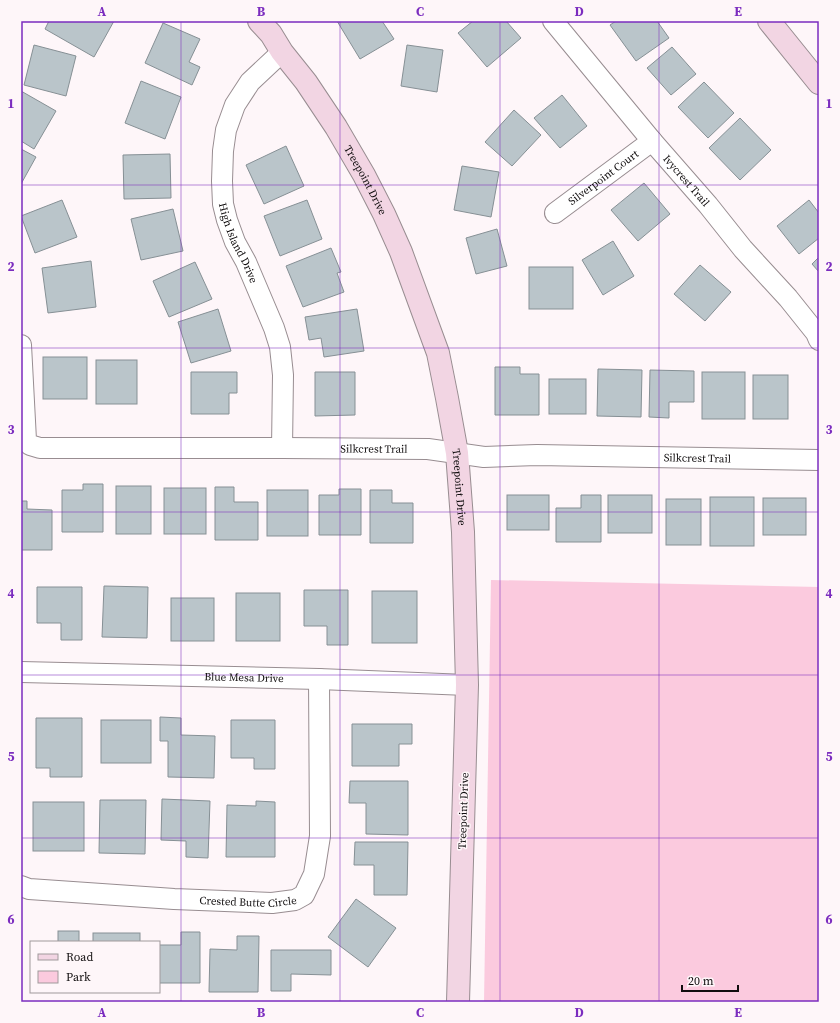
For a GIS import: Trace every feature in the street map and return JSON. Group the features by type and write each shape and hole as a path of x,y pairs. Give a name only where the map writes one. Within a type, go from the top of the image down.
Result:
{"street":[{"name":"Treepoint Drive","path":"259,21 271,34 282,52 306,82 336,127 364,174 401,252 438,353 457,453 463,532 467,685 458,1002"},
{"name":"Ivycrest Trail","path":"553,21 652,141 708,205 743,249 788,298 819,340"},
{"path":"769,21 819,83"},
{"name":"High Island Drive","path":"282,52 250,82 235,105 226,130 223,151 222,181 222,204 227,220 235,242 246,262 274,328 280,347 283,375 282,448"},
{"name":"Silverpoint Court","path":"555,213 652,141"},
{"name":"Silkcrest Trail","path":"21,345 26,440 30,445 40,448 428,449 484,457 537,455 819,460"},
{"name":"Blue Mesa Drive","path":"21,672 467,685"},
{"name":"Crested Butte Circle","path":"21,886 29,889 272,903 295,900 304,895 314,874 320,836 319,680"}],"green space":[{"path":"491,580 819,587 819,1002 484,1002"}],"building":[{"path":"49,21 114,21 94,57 45,29"},
{"path":"337,21 382,21 394,39 360,59"},
{"path":"473,21 506,21 521,38 487,67 458,33"},
{"path":"616,21 657,21 669,38 636,61 610,25"},
{"path":"163,23 200,39 189,62 200,67 192,85 145,63"},
{"path":"34,45 76,56 66,96 24,85"},
{"path":"407,45 443,50 437,92 401,86"},
{"path":"672,47 696,74 671,95 647,68"},
{"path":"141,81 181,97 165,139 125,123"},
{"path":"704,82 734,113 708,138 678,107"},
{"path":"21,91 56,111 34,149 21,141"},
{"path":"562,95 587,126 560,148 534,118"},
{"path":"514,110 541,135 512,166 485,142"},
{"path":"740,118 771,150 740,180 709,148"},
{"path":"286,146 304,186 264,204 246,165"},
{"path":"21,149 36,157 21,184"},
{"path":"170,154 171,198 124,199 123,155"},
{"path":"462,166 499,172 491,217 454,210"},
{"path":"644,183 670,214 638,241 611,210"},
{"path":"62,200 77,237 35,253 21,216"},
{"path":"307,200 322,239 280,256 264,216"},
{"path":"809,200 819,213 819,238 799,254 777,226"},
{"path":"173,209 183,251 141,260 131,219"},
{"path":"497,229 507,266 476,274 466,238"},
{"path":"613,241 634,276 603,295 582,260"},
{"path":"331,248 341,272 337,273 344,292 303,307 286,266"},
{"path":"819,257 819,272 812,264"},
{"path":"91,261 96,307 48,313 42,268"},
{"path":"195,262 212,299 169,317 153,281"},
{"path":"700,265 731,292 705,321 674,294"},
{"path":"529,267 573,267 573,309 529,309"},
{"path":"218,309 231,351 191,363 178,322"},
{"path":"357,309 364,351 324,357 321,338 309,340 305,317"},
{"path":"43,357 87,357 87,399 43,399"},
{"path":"96,360 137,360 137,404 96,404"},
{"path":"495,367 520,367 520,374 539,374 539,415 495,415"},
{"path":"598,369 642,370 641,417 597,416"},
{"path":"650,370 694,371 694,402 669,402 669,418 649,417"},
{"path":"191,372 237,372 237,393 229,393 229,414 191,414"},
{"path":"315,372 355,372 355,415 315,416"},
{"path":"702,372 745,372 745,419 702,419"},
{"path":"753,375 788,375 788,419 753,419"},
{"path":"549,379 586,379 586,414 549,414"},
{"path":"83,484 103,484 103,532 62,532 62,490 83,490"},
{"path":"116,486 151,486 151,534 116,534"},
{"path":"215,487 234,487 234,502 258,502 258,540 215,540"},
{"path":"164,488 206,488 206,534 164,534"},
{"path":"339,489 361,489 361,535 319,535 319,495 339,495"},
{"path":"267,490 308,490 308,536 267,536"},
{"path":"370,490 392,490 392,503 413,503 413,543 370,543"},
{"path":"507,495 549,495 549,530 507,530"},
{"path":"581,495 601,495 601,542 556,542 556,508 581,508"},
{"path":"608,495 652,495 652,533 608,533"},
{"path":"710,497 754,497 754,546 710,546"},
{"path":"763,498 806,498 806,535 763,535"},
{"path":"666,499 701,499 701,545 666,545"},
{"path":"21,501 27,501 27,509 52,510 52,550 21,550"},
{"path":"104,586 148,587 147,638 102,637"},
{"path":"37,587 82,587 82,640 61,640 61,623 37,623"},
{"path":"304,590 348,590 348,645 327,645 327,626 304,626"},
{"path":"372,591 417,591 417,643 372,643"},
{"path":"236,593 280,593 280,641 236,641"},
{"path":"171,598 214,598 214,641 171,641"},
{"path":"160,717 181,718 181,735 215,736 214,778 168,777 168,741 160,741"},
{"path":"36,718 82,718 82,777 50,777 50,768 36,768"},
{"path":"101,720 151,720 151,763 101,763"},
{"path":"231,720 275,720 275,769 254,769 254,758 231,758"},
{"path":"352,724 412,724 412,744 399,744 399,766 352,766"},
{"path":"350,781 408,781 408,835 366,834 366,803 349,803"},
{"path":"162,799 210,801 208,858 186,857 186,841 161,840"},
{"path":"100,800 146,800 145,854 99,853"},
{"path":"256,801 275,802 275,857 226,857 227,805 256,806"},
{"path":"33,802 84,802 84,851 33,851"},
{"path":"355,842 408,842 407,895 374,895 374,865 354,865"},
{"path":"356,899 396,928 368,967 328,937"},
{"path":"58,931 79,931 79,941 58,941"},
{"path":"181,932 200,932 200,983 160,983 160,945 181,945"},
{"path":"93,933 140,933 140,941 93,941"},
{"path":"237,936 259,936 258,992 209,992 210,949 237,950"},
{"path":"271,950 331,950 331,975 291,974 291,991 271,991"}]}
